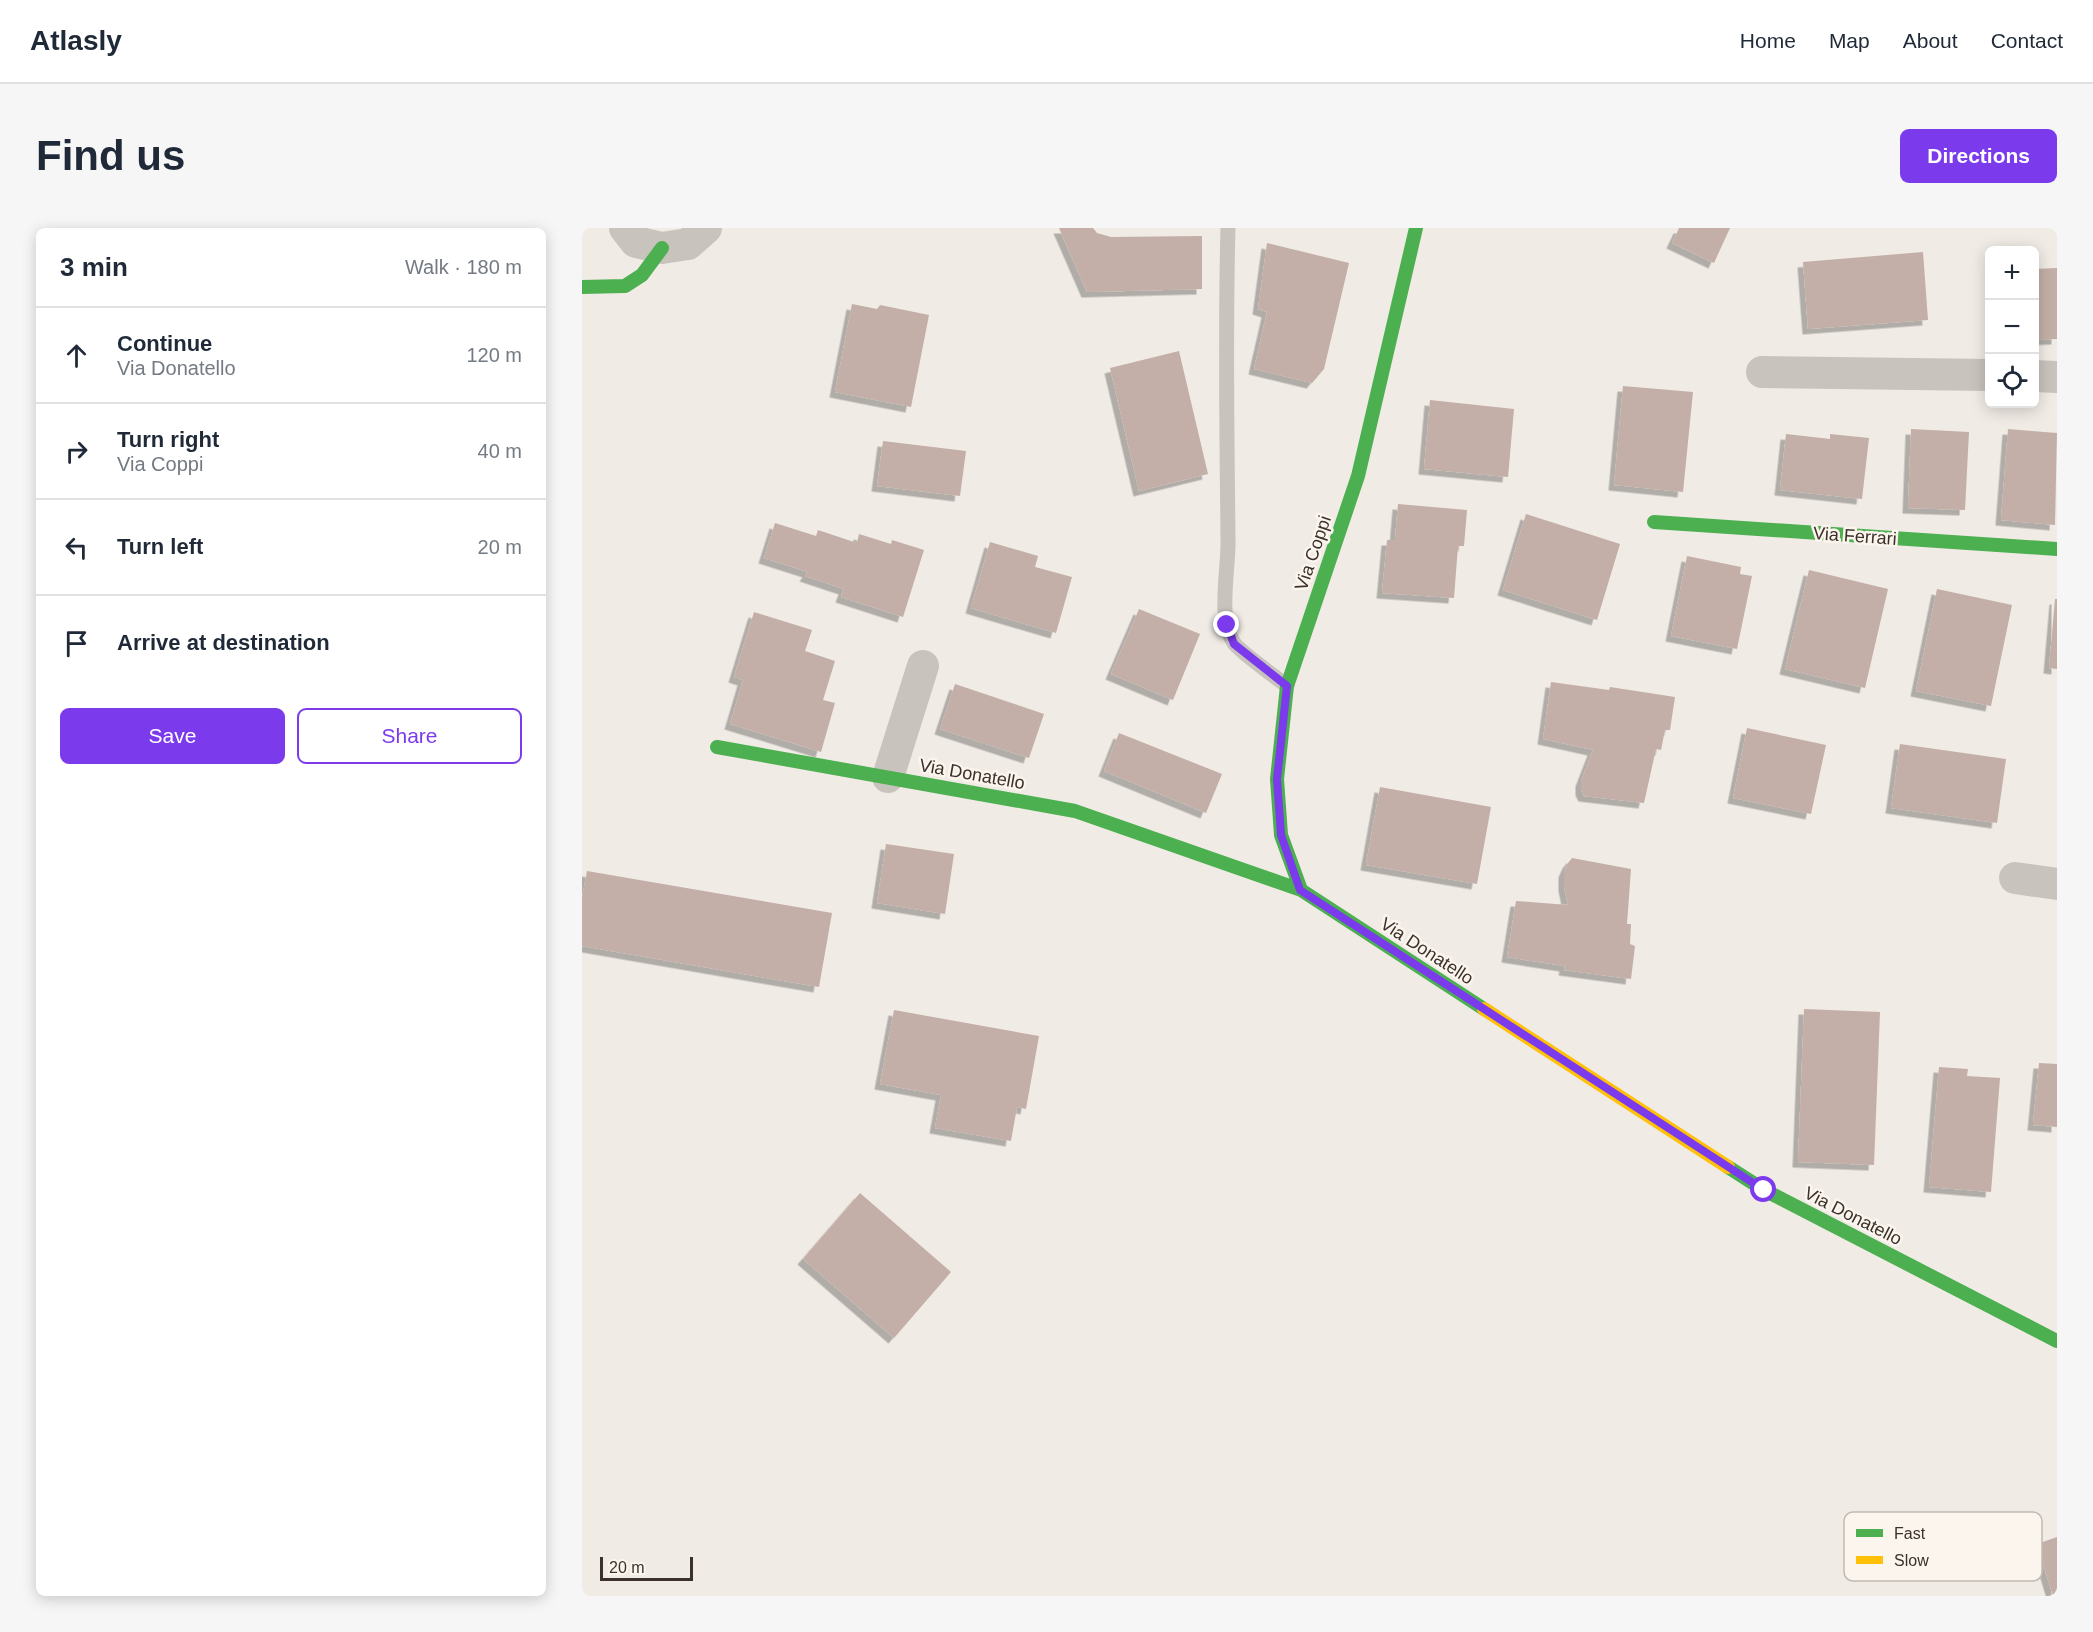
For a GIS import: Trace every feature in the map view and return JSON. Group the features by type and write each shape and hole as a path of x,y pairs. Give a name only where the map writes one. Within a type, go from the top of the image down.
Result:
{"street":[{"path":"625,228 636,242 662,248 688,244 706,228"},
{"name":"Via Coppi","path":"1300,890 1281,835 1277,779 1287,686 1358,476 1416,228"},
{"path":"582,287 625,286 642,275 662,248"},
{"path":"1762,372 1985,375"},
{"path":"2039,376 2057,377"},
{"name":"Via Ferrari","path":"1654,522 2057,549"},
{"path":"888,777 923,666"},
{"name":"Via Donatello","path":"717,747 1075,811 1300,890 1764,1190 2057,1341"},
{"path":"2015,878 2057,884"}],"lane":[{"path":"1228,228 1226,300 1228,553 1225,604 1227,625 1234,644 1287,686"}],"building":[{"path":"1059,228 1093,228 1097,233 1111,237 1202,236 1202,289 1087,292"},
{"path":"1679,228 1730,228 1714,263 1672,243"},
{"path":"1267,243 1349,263 1324,369 1312,383 1254,369 1267,312 1258,309"},
{"path":"1923,252 1928,320 1808,329 1803,262"},
{"path":"2057,268 2057,339 2039,340 2039,269"},
{"path":"852,304 877,309 880,305 929,315 911,407 835,392"},
{"path":"1179,351 1208,474 1139,491 1110,368"},
{"path":"1623,386 1693,392 1683,492 1614,485"},
{"path":"1430,400 1514,409 1508,477 1424,469"},
{"path":"1911,429 1969,432 1965,510 1908,508"},
{"path":"2008,429 2057,433 2055,525 2001,520"},
{"path":"1786,434 1830,439 1830,434 1869,438 1862,499 1780,490"},
{"path":"883,441 966,451 960,496 877,486"},
{"path":"1398,504 1467,510 1464,546 1458,546 1454,598 1382,593 1387,540 1395,540"},
{"path":"1526,514 1620,544 1597,620 1503,590"},
{"path":"775,523 816,536 818,530 857,543 859,534 891,544 892,540 924,550 903,617 841,597 844,589 805,576 808,572 764,558"},
{"path":"990,542 1038,556 1035,567 1072,577 1056,633 971,608"},
{"path":"1687,556 1741,567 1740,574 1752,576 1737,649 1671,636"},
{"path":"1809,570 1888,589 1865,688 1785,669"},
{"path":"1937,589 2012,605 1991,706 1916,691"},
{"path":"2055,599 2057,599 2057,669 2049,668"},
{"path":"1139,609 1200,634 1173,700 1111,674"},
{"path":"754,612 812,630 805,651 835,661 823,700 835,703 821,752 730,724 743,680 734,677"},
{"path":"1551,682 1609,690 1610,687 1675,697 1670,730 1665,730 1661,750 1656,749 1644,803 1584,796 1581,781 1593,750 1543,739"},
{"path":"955,684 1044,714 1029,758 940,729"},
{"path":"1747,728 1826,745 1811,814 1733,798"},
{"path":"1119,733 1222,774 1206,813 1104,771"},
{"path":"1900,744 2006,759 1997,823 1891,808"},
{"path":"1380,787 1491,807 1477,884 1366,865"},
{"path":"886,844 954,854 945,914 877,903"},
{"path":"1572,858 1631,869 1627,924 1631,924 1630,944 1635,946 1631,979 1564,970 1565,966 1507,957 1516,901 1568,905 1564,872"},
{"path":"587,871 832,913 819,987 582,946 582,898"},
{"path":"1804,1009 1880,1012 1874,1165 1798,1162"},
{"path":"894,1010 1039,1036 1026,1109 1017,1107 1011,1141 935,1128 941,1095 880,1084"},
{"path":"2039,1063 2057,1064 2057,1127 2033,1125"},
{"path":"1939,1067 1968,1069 1967,1076 2000,1078 1991,1192 1929,1187"},
{"path":"860,1193 951,1272 894,1338 803,1259"},
{"path":"2057,1537 2057,1596 2053,1596 2042,1560 2042,1542"}],"traffic: fast":[{"path":"1301,890 1281,835 1277,779 1287,686 1358,476 1416,228"},
{"path":"582,287 625,286 642,275 662,248"},
{"path":"1654,522 2057,549"},
{"path":"717,747 1075,811 1301,890 1484,1009"},
{"path":"1728,1167 1764,1190 2057,1341"}],"traffic: slow":[{"path":"1484,1009 1728,1167"}],"route":[{"path":"1227,625 1234,644 1287,686 1277,779 1281,835 1300,890 1764,1190"}]}
